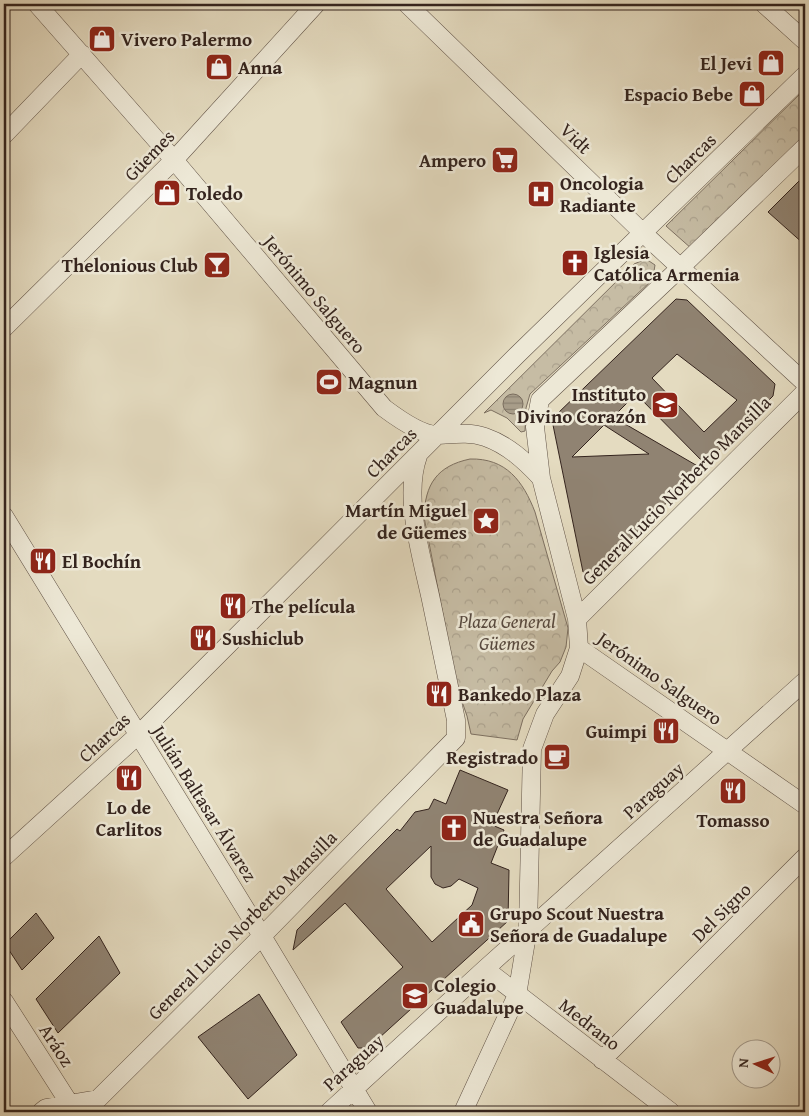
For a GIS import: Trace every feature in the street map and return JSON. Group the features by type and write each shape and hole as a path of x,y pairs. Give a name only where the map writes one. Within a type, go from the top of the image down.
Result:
{"street":[{"name":"Jerónimo Salguero","path":"37,4 174,160 384,408 408,425 437,435 458,434 485,437 522,457 542,478 578,619 579,648 805,805"},
{"name":"Güemes","path":"4,328 174,160 316,4"},
{"name":"Vidt","path":"406,4 643,233 805,383"},
{"path":"764,4 805,41"},
{"path":"4,135 82,54"},
{"name":"Charcas","path":"4,857 138,735 517,355 805,75"},
{"path":"542,478 535,426 540,400 805,147"},
{"name":"General Lucio Norberto Mansilla","path":"578,619 805,392"},
{"name":"General Lucio Norberto Mansilla","path":"41,1112 46,1108 73,1108 98,1100 456,738 456,720 416,530 412,482 418,455"},
{"name":"Julián Baltasar Álvarez","path":"4,516 368,1112"},
{"path":"463,1112 517,995 528,929 532,749 545,714 570,676 579,648"},
{"name":"Paraguay","path":"329,1112 528,929 805,682"},
{"name":"Del Signo","path":"602,1060 805,857"},
{"name":"Medrano","path":"485,969 671,1112"},
{"name":"Aráoz","path":"4,1000 73,1108"}],"green space":[{"path":"805,89 805,139 692,249 666,226"},
{"path":"646,259 655,265 650,282 530,394 526,408 525,431 521,432 507,418 491,410 484,413 634,264"},
{"name":"Plaza General Güemes","path":"470,459 494,462 503,467 519,481 525,490 535,512 568,628 566,647 560,662 552,671 523,719 517,740 471,734 457,687 424,517 427,495 435,478 449,466"}],"shaded area":[{"path":"513,394 520,397 523,404 520,411 513,414 506,411 503,404 506,397"}],"building":[{"path":"805,175 805,245 768,212"},
{"name":"Instituto Divino Corazón","path":"676,299 687,300 775,384 773,396 705,464 636,394 613,417 701,468 594,576 589,577 583,572 553,425 556,415","holes":["677,354 737,400 704,432 652,378","604,425 649,454 572,457"]},
{"path":"460,770 508,790 492,825 504,830 491,863 509,870 508,921 368,1048 358,1048 341,1022 403,967 345,903 293,950 297,930 397,829 400,831 415,812 429,809 434,799 446,804","holes":["431,846 431,877 435,884 443,888 451,886 459,879 478,888 472,905 432,942 386,889"]},
{"path":"36,913 54,938 22,970 5,944"},
{"path":"99,936 120,973 58,1033 36,999"},
{"path":"259,994 297,1055 248,1099 198,1037"}],"place":[{"name":"Vivero Palermo","path":"102,39"},
{"name":"El Jevi","path":"771,63"},
{"name":"Anna","path":"219,67"},
{"name":"Espacio Bebe","path":"752,94"},
{"name":"Ampero","path":"505,160"},
{"name":"Toledo","path":"167,193"},
{"name":"Oncologia Radiante","path":"541,194"},
{"name":"Iglesia Católica Armenia","path":"575,263"},
{"name":"Thelonious Club","path":"217,265"},
{"name":"Magnun","path":"329,382"},
{"name":"Instituto Divino Corazón","path":"665,405"},
{"name":"Martín Miguel de Güemes","path":"486,521"},
{"name":"El Bochín","path":"43,561"},
{"name":"The película","path":"233,606"},
{"name":"Sushiclub","path":"203,638"},
{"name":"Bankedo Plaza","path":"439,694"},
{"name":"Guimpi","path":"666,731"},
{"name":"Registrado","path":"557,757"},
{"name":"Lo de Carlitos","path":"129,778"},
{"name":"Tomasso","path":"733,791"},
{"name":"Nuestra Señora de Guadalupe","path":"454,828"},
{"name":"Grupo Scout Nuestra Señora de Guadalupe","path":"471,924"},
{"name":"Colegio Guadalupe","path":"415,996"}]}
